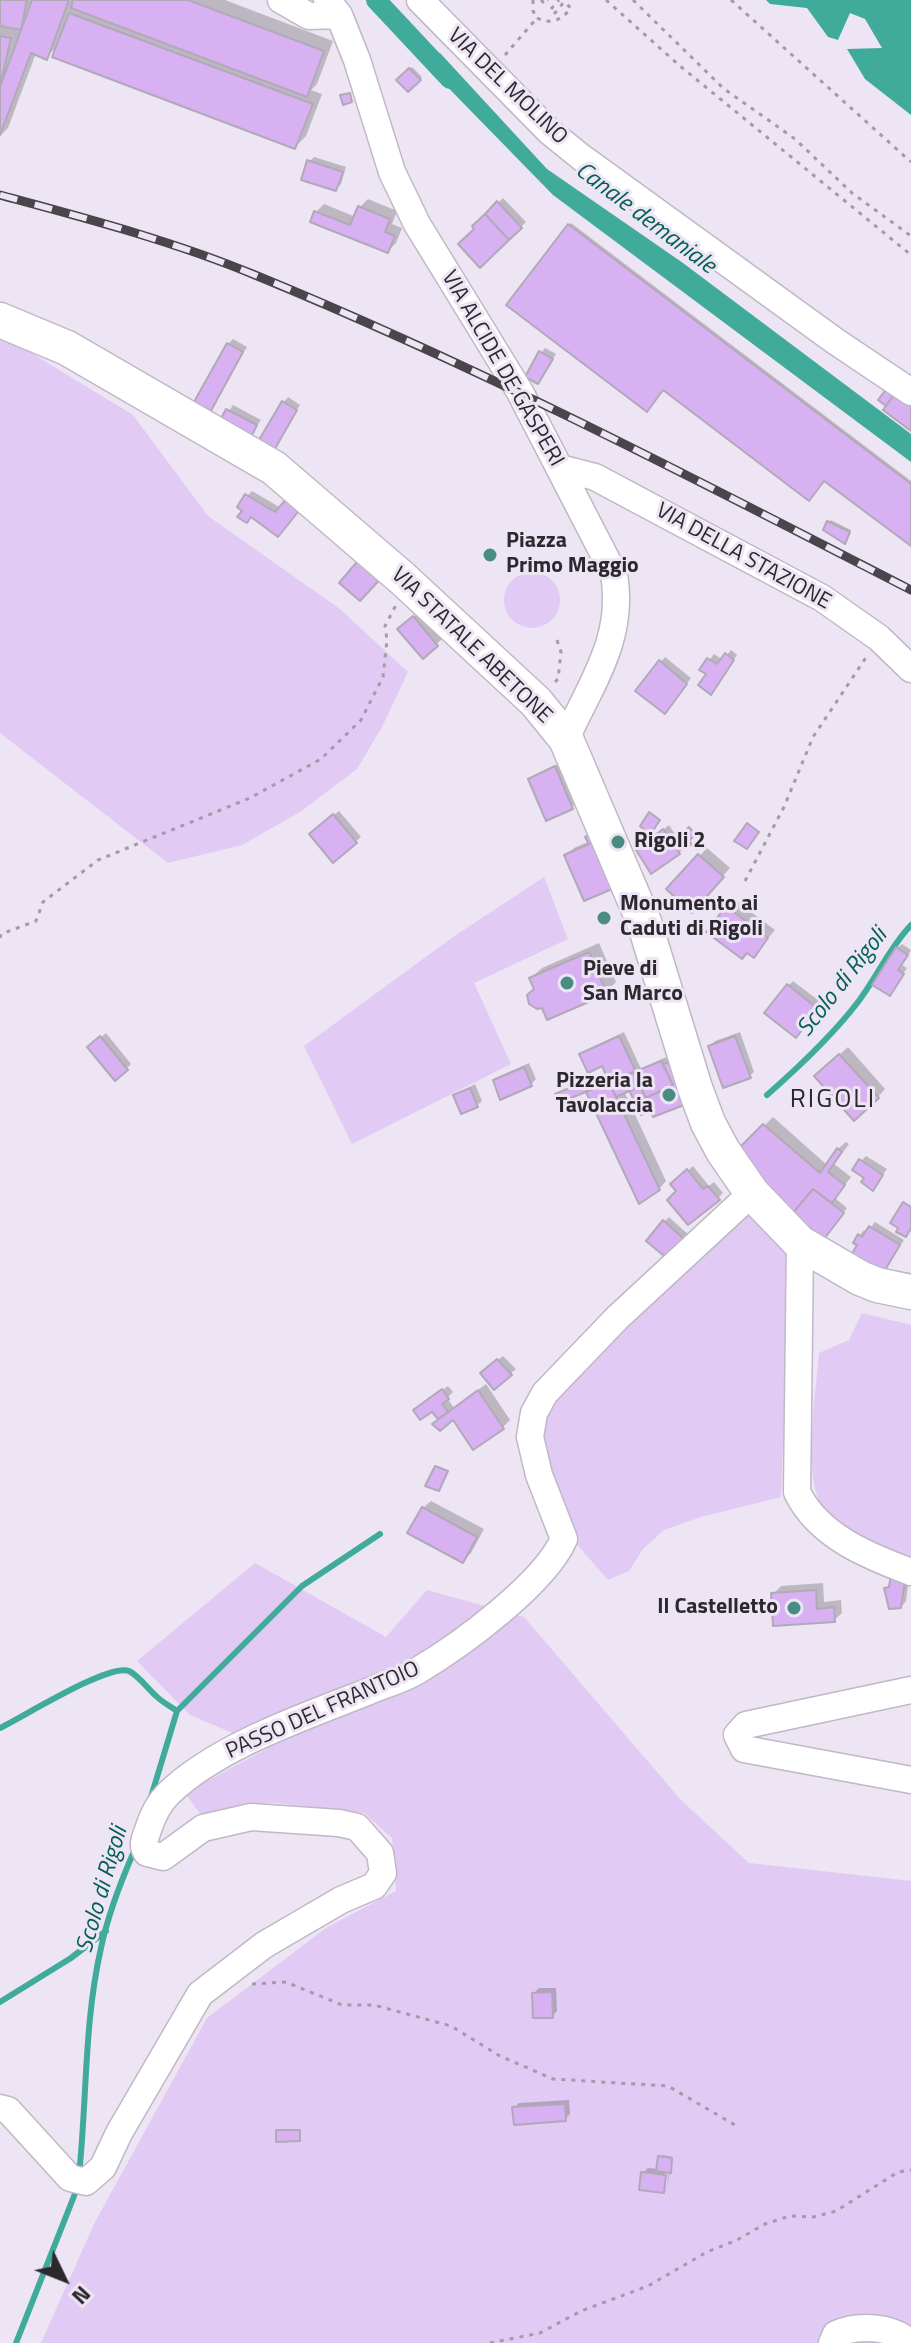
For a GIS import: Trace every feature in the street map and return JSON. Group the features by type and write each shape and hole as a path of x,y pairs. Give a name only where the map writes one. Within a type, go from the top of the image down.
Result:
{"main road":[{"name":"VIA STATALE ABETONE","path":"0,320 67,348 274,468 412,588 536,702 566,739 644,922 708,1123 752,1193 800,1243 860,1278 911,1292"}],"street":[{"path":"281,0 309,16 333,8"},
{"name":"VIA DEL MOLINO","path":"420,0 550,132 581,157 835,341 911,392"},
{"name":"VIA ALCIDE DE GASPERI","path":"333,8 357,60 392,172 417,224 520,392 614,574 618,605 613,635 566,739"},
{"name":"VIA DELLA STAZIONE","path":"560,468 595,477 822,598 879,638 911,669"},
{"name":"PASSO DEL FRANTOIO","path":"0,2108 8,2110 70,2178 86,2182 103,2167 119,2133 200,1994 264,1945 341,1900 374,1886 383,1873 380,1853 357,1827 339,1823 251,1817 203,1828 163,1857 153,1857 143,1848 152,1816 167,1794 207,1765 275,1728 414,1673 501,1611 557,1556 564,1539 539,1475 530,1437 534,1413 545,1393 617,1318 752,1193"},
{"path":"800,1243 797,1492 803,1505 819,1523 844,1543 911,1572"},
{"path":"911,1690 746,1725 737,1735 744,1749 911,1780"},
{"path":"832,2343 836,2334 844,2330 888,2329 902,2335 910,2343"}],"path":[{"path":"533,0 533,11 537,18 545,22 556,21 571,8 564,2 555,13 551,9 559,0"},
{"path":"541,0 545,4 548,0"},
{"path":"606,0 680,66 911,255"},
{"path":"633,0 723,88 795,139 852,193 911,236"},
{"path":"731,0 911,162"},
{"path":"490,73 537,18"},
{"path":"0,938 1,934 36,921 43,902 98,860 250,798 321,759 361,720 383,677 387,640 385,626 394,607 412,588"},
{"path":"556,637 561,652 559,664"},
{"path":"745,881 784,807 813,737 879,638"},
{"path":"229,1971 244,1985 286,1982 342,2005 374,2005 451,2026 500,2056 553,2079 668,2086 740,2128"},
{"path":"490,2343 540,2333 581,2311 648,2286 707,2252 765,2224 790,2216 813,2217 836,2211 898,2172 911,2170"}],"shaded area":[{"path":"766,0 911,0 911,115 865,79 847,49 882,48 865,19 850,13 838,40 828,37 807,8 770,4"},
{"path":"440,53 547,169 683,263 911,434 911,462 553,195 426,65"},
{"path":"0,338 20,346 133,415 208,516 340,609 408,672 382,727 357,769 300,812 242,845 168,863 0,733"},
{"path":"532,572 551,581 560,600 551,619 532,628 513,619 504,600 513,581"},
{"path":"544,877 568,939 474,983 511,1064 352,1144 304,1046 453,937"},
{"path":"747,1209 787,1247 790,1262 781,1497 701,1517 664,1530 643,1549 629,1571 608,1580 573,1540 537,1444 553,1399"},
{"path":"862,1313 911,1325 911,1560 870,1544 839,1525 823,1508 813,1476 812,1434 819,1353 849,1340"},
{"path":"255,1563 386,1637 427,1590 524,1617 681,1800 749,1863 911,1881 911,2343 41,2343 95,2222 207,2018 326,1928 396,1891 392,1838 364,1813 275,1803 244,1804 201,1815 185,1793 268,1748 190,1715 137,1661"}],"building":[{"path":"0,0 27,0 21,30 0,26"},
{"path":"32,0 69,0 47,60 31,53 0,135 0,87"},
{"path":"73,0 188,0 324,51 307,97 71,8"},
{"path":"69,13 313,104 295,149 52,57"},
{"path":"0,36 11,38 0,86"},
{"path":"409,68 421,80 408,92 396,80"},
{"path":"350,93 352,102 343,105 340,95"},
{"path":"307,160 343,172 336,191 301,180"},
{"path":"497,201 522,228 509,240 485,214"},
{"path":"358,206 390,219 385,232 395,236 388,253 310,222 314,211 350,225"},
{"path":"485,214 509,240 480,268 458,244"},
{"path":"568,224 911,484 911,546 824,481 809,501 663,390 647,412 506,305"},
{"path":"227,343 243,352 207,418 190,409"},
{"path":"539,351 553,359 538,384 525,377"},
{"path":"887,388 895,393 886,406 878,400"},
{"path":"895,393 911,404 911,431 883,410"},
{"path":"282,401 297,410 272,454 256,445"},
{"path":"226,409 257,425 250,439 219,422"},
{"path":"245,494 275,512 288,497 302,507 278,537 251,517 247,523 237,517 242,511 237,507"},
{"path":"827,521 850,532 845,544 823,530"},
{"path":"362,556 384,575 360,601 339,583"},
{"path":"413,616 438,646 423,659 397,629"},
{"path":"725,653 734,660 711,695 698,685 706,674 699,670 707,658 717,664"},
{"path":"659,660 687,684 665,714 635,691"},
{"path":"555,766 573,809 546,821 528,779"},
{"path":"649,812 660,820 650,835 640,826"},
{"path":"333,814 357,843 333,863 309,834"},
{"path":"747,823 759,832 747,849 734,841"},
{"path":"689,827 695,834 687,848 679,838"},
{"path":"663,829 680,854 651,874 636,850"},
{"path":"595,832 619,886 584,901 564,855 589,844 585,837"},
{"path":"698,854 724,877 692,913 666,889"},
{"path":"726,906 768,938 754,958 747,953 742,959 706,932"},
{"path":"896,947 908,955 898,970 904,974 890,996 872,985"},
{"name":"Pieve di San Marco","path":"589,952 607,994 547,1020 542,1008 537,1009 529,1004 527,995 534,989 529,978"},
{"path":"787,984 818,1009 796,1038 764,1013"},
{"path":"100,1036 128,1070 115,1081 87,1047"},
{"path":"619,1036 636,1072 609,1082 602,1066 588,1073 579,1054"},
{"path":"735,1036 751,1078 723,1088 708,1046"},
{"path":"839,1054 879,1098 854,1121 814,1076"},
{"path":"661,1061 673,1085 646,1098 640,1086 616,1097 609,1082"},
{"path":"670,1062 684,1105 653,1117 646,1098 673,1085 663,1064"},
{"path":"524,1067 532,1086 500,1100 493,1080"},
{"path":"591,1079 595,1088 559,1103 555,1094"},
{"path":"609,1082 660,1190 639,1204 586,1092"},
{"path":"640,1086 651,1110 641,1115 629,1090"},
{"path":"470,1088 478,1107 461,1114 453,1095"},
{"path":"763,1124 820,1173 837,1148 842,1152 828,1172 845,1185 832,1203 813,1189 792,1214 737,1150"},
{"path":"859,1159 883,1175 873,1191 861,1182 864,1178 852,1170"},
{"path":"687,1169 703,1189 708,1186 720,1200 688,1225 667,1200 676,1191 670,1184"},
{"path":"813,1189 844,1213 824,1239 792,1214"},
{"path":"903,1202 911,1207 911,1228 906,1237 896,1232 898,1228 890,1223"},
{"path":"663,1220 688,1243 669,1260 646,1241"},
{"path":"869,1226 900,1245 882,1275 850,1257 857,1245 853,1243 858,1234 862,1237"},
{"path":"497,1359 512,1375 494,1390 480,1373"},
{"path":"442,1389 449,1399 442,1404 448,1412 438,1419 432,1412 420,1420 413,1410"},
{"path":"478,1390 504,1429 473,1450 453,1420 440,1431 432,1424"},
{"path":"435,1466 448,1471 439,1491 425,1486"},
{"path":"422,1507 477,1537 463,1563 407,1533"},
{"path":"892,1569 906,1574 901,1608 889,1609 884,1588 889,1587"},
{"name":"Il Castelletto","path":"816,1590 817,1609 834,1607 835,1622 773,1626 771,1593"},
{"path":"552,1992 553,2018 533,2018 532,1993"},
{"path":"565,2104 566,2121 514,2125 512,2107"},
{"path":"276,2130 300,2130 300,2141 276,2142"},
{"path":"658,2156 672,2158 671,2173 656,2171"},
{"path":"641,2172 666,2175 664,2193 639,2190"}],"waterway":[{"name":"Canale demaniale","path":"376,0 450,79"},
{"name":"Scolo di Rigoli","path":"767,1095 848,1015 911,925"},
{"name":"Scolo di Rigoli","path":"151,1797 177,1711 302,1586 380,1534"},
{"path":"0,1728 66,1692 119,1671 133,1673 158,1698 177,1711"},
{"name":"Scolo di Rigoli","path":"79,2175 96,1976 111,1910 135,1849"},
{"path":"0,2002 71,1958 106,1931"},
{"name":"Scolo di Rigoli","path":"16,2343 78,2186"}],"railway":[{"path":"0,195 193,251 339,310 586,425 911,590"}],"place":[{"name":"Piazza Primo Maggio","path":"490,555"},
{"name":"Rigoli 2","path":"618,842"},
{"name":"Monumento ai Caduti di Rigoli","path":"604,918"},
{"name":"Pieve di San Marco","path":"567,983"},
{"name":"Pizzeria la Tavolaccia","path":"669,1095"},
{"name":"Il Castelletto","path":"794,1608"}],"district":[{"name":"RIGOLI","path":"833,1101"}]}
